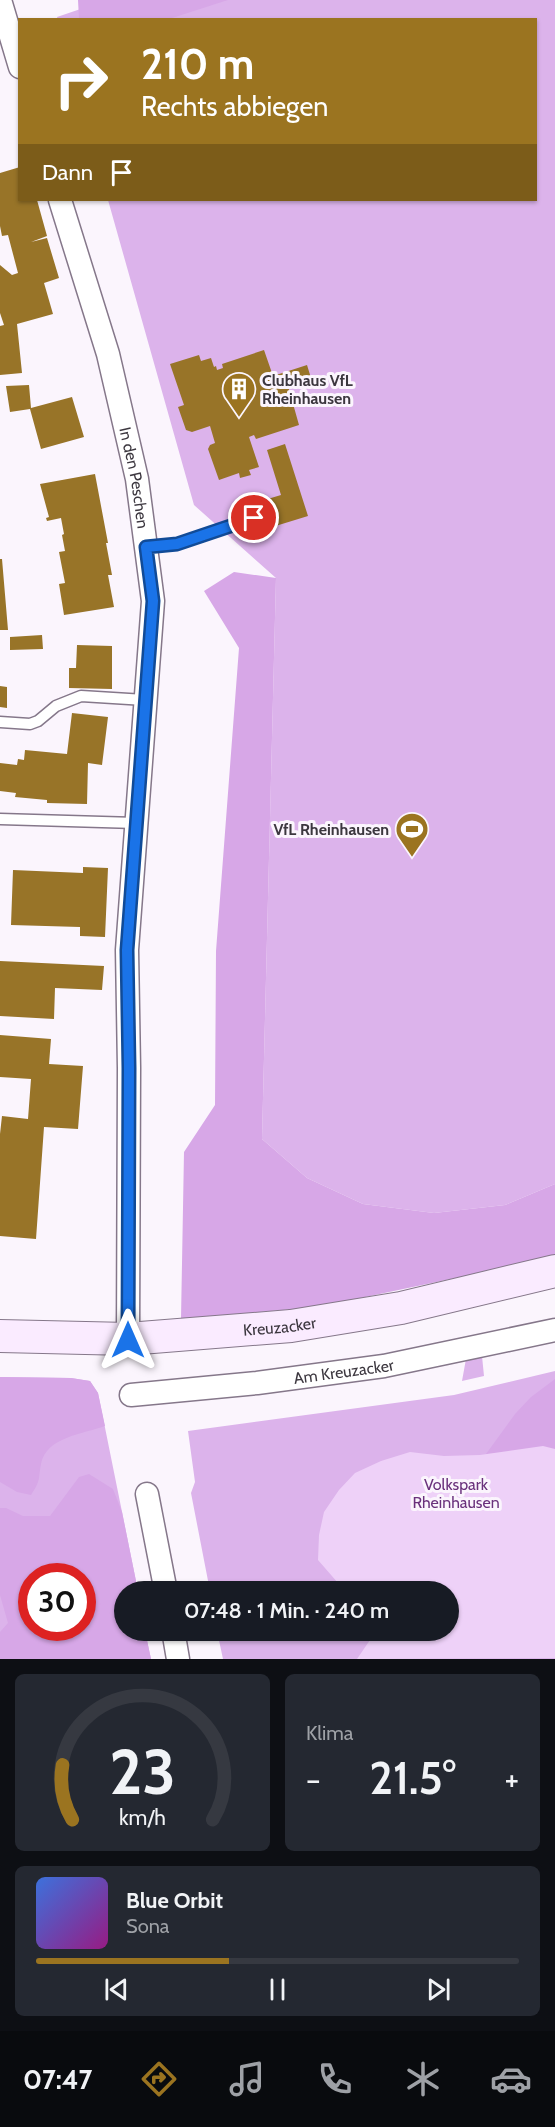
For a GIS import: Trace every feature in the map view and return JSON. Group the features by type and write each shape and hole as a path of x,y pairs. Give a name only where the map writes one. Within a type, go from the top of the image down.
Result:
{"street":[{"path":"0,0 5,35 18,63"},
{"name":"In den Peschen","path":"60,201 108,354 137,479 153,601 127,950 128,1340"},
{"name":"Kreuzacker","path":"0,1336 128,1340 325,1321 401,1308 555,1271"},
{"name":"Am Kreuzacker","path":"131,1395 257,1383 384,1366 555,1330"},
{"path":"147,1494 164,1581"},
{"path":"175,1641 178,1659"}],"lane":[{"path":"146,547 177,544 254,518"},
{"path":"0,722 30,724 38,721 56,706 81,696 145,700"},
{"path":"0,819 136,823"}],"green space":[{"name":"VfL Rheinhausen","path":"107,0 555,0 555,1184 505,1205 434,1213 363,1204 307,1178 262,1139 276,578 194,505 108,201 537,201 537,18 57,17"},
{"path":"482,1356 484,1376 462,1381 466,1359"},
{"name":"Volkspark Rheinhausen","path":"555,1371 555,1659 223,1659 219,1641 459,1641 459,1581 208,1581 191,1493 195,1482 188,1431 454,1395"},
{"path":"0,1377 71,1378 90,1381 98,1393 136,1581 114,1581 114,1641 147,1641 151,1659 0,1659"}],"shaded area":[{"path":"78,0 228,0 172,18 79,18"},
{"path":"234,572 276,578 262,1139 307,1178 363,1204 434,1213 505,1205 555,1184 555,1257 318,1307 181,1319 184,1152 215,1105 216,951 239,648 204,591"},
{"path":"0,1377 71,1378 90,1381 98,1393 105,1426 67,1438 50,1448 44,1455 38,1483 31,1495 17,1492 0,1482"},
{"path":"555,1379 555,1450 486,1454 515,1414 531,1397"},
{"path":"543,1446 555,1449 555,1658 357,1659 369,1641 459,1641 459,1581 336,1581 318,1560 319,1535 324,1512 339,1490 355,1473 381,1461 410,1452 444,1456 480,1455"},
{"path":"89,1474 113,1489 122,1512 136,1581 114,1581 114,1641 147,1641 151,1659 0,1659 0,1632 8,1623 0,1595 0,1508 6,1508 23,1516 50,1516 79,1477"}],"building":[{"path":"18,168 18,201 37,201 47,236 31,242 47,238 59,278 44,283 53,314 17,324 22,373 0,375 0,326 4,325 0,313 0,265 12,275 18,273 8,235 2,236 0,226 0,173"},
{"name":"Clubhaus VfL Rheinhausen","path":"264,350 273,376 307,365 311,378 288,386 299,425 256,439 254,435 249,437 259,467 249,470 251,475 240,478 239,473 219,480 208,449 215,443 210,426 192,432 186,430 178,407 184,405 170,364 199,355 201,361 211,358 217,370 223,368 222,364"},
{"path":"29,385 31,408 72,397 84,437 41,449 30,409 10,412 6,386"},
{"path":"285,444 308,516 269,528 261,501 281,495 267,450"},
{"path":"95,474 108,543 106,543 112,575 108,575 114,607 64,615 59,584 65,583 59,552 65,551 62,535 64,534 61,518 47,521 46,518 49,517 40,484"},
{"path":"0,559 2,559 8,630 0,630"},
{"path":"42,635 43,649 10,650 10,637"},
{"path":"77,645 112,646 112,689 69,688 69,668 76,668"},
{"path":"0,686 7,687 7,708 0,707"},
{"path":"72,713 108,717 102,765 88,763 87,804 47,803 47,800 15,797 16,793 0,791 0,763 17,765 18,759 24,760 25,750 67,754"},
{"path":"83,867 108,868 105,937 80,936 80,927 11,925 13,870 83,873"},
{"path":"0,961 104,966 102,990 55,988 54,1019 0,1016"},
{"path":"0,1035 51,1039 49,1064 83,1066 78,1129 44,1127 36,1239 0,1236 2,1116 28,1119 31,1079 0,1077"}],"place":[{"name":"Clubhaus VfL Rheinhausen","path":"239,418"},
{"name":"VfL Rheinhausen","path":"412,858"}],"route":[{"path":"128,1340 127,950 153,601 146,547 177,544 254,518"}]}
